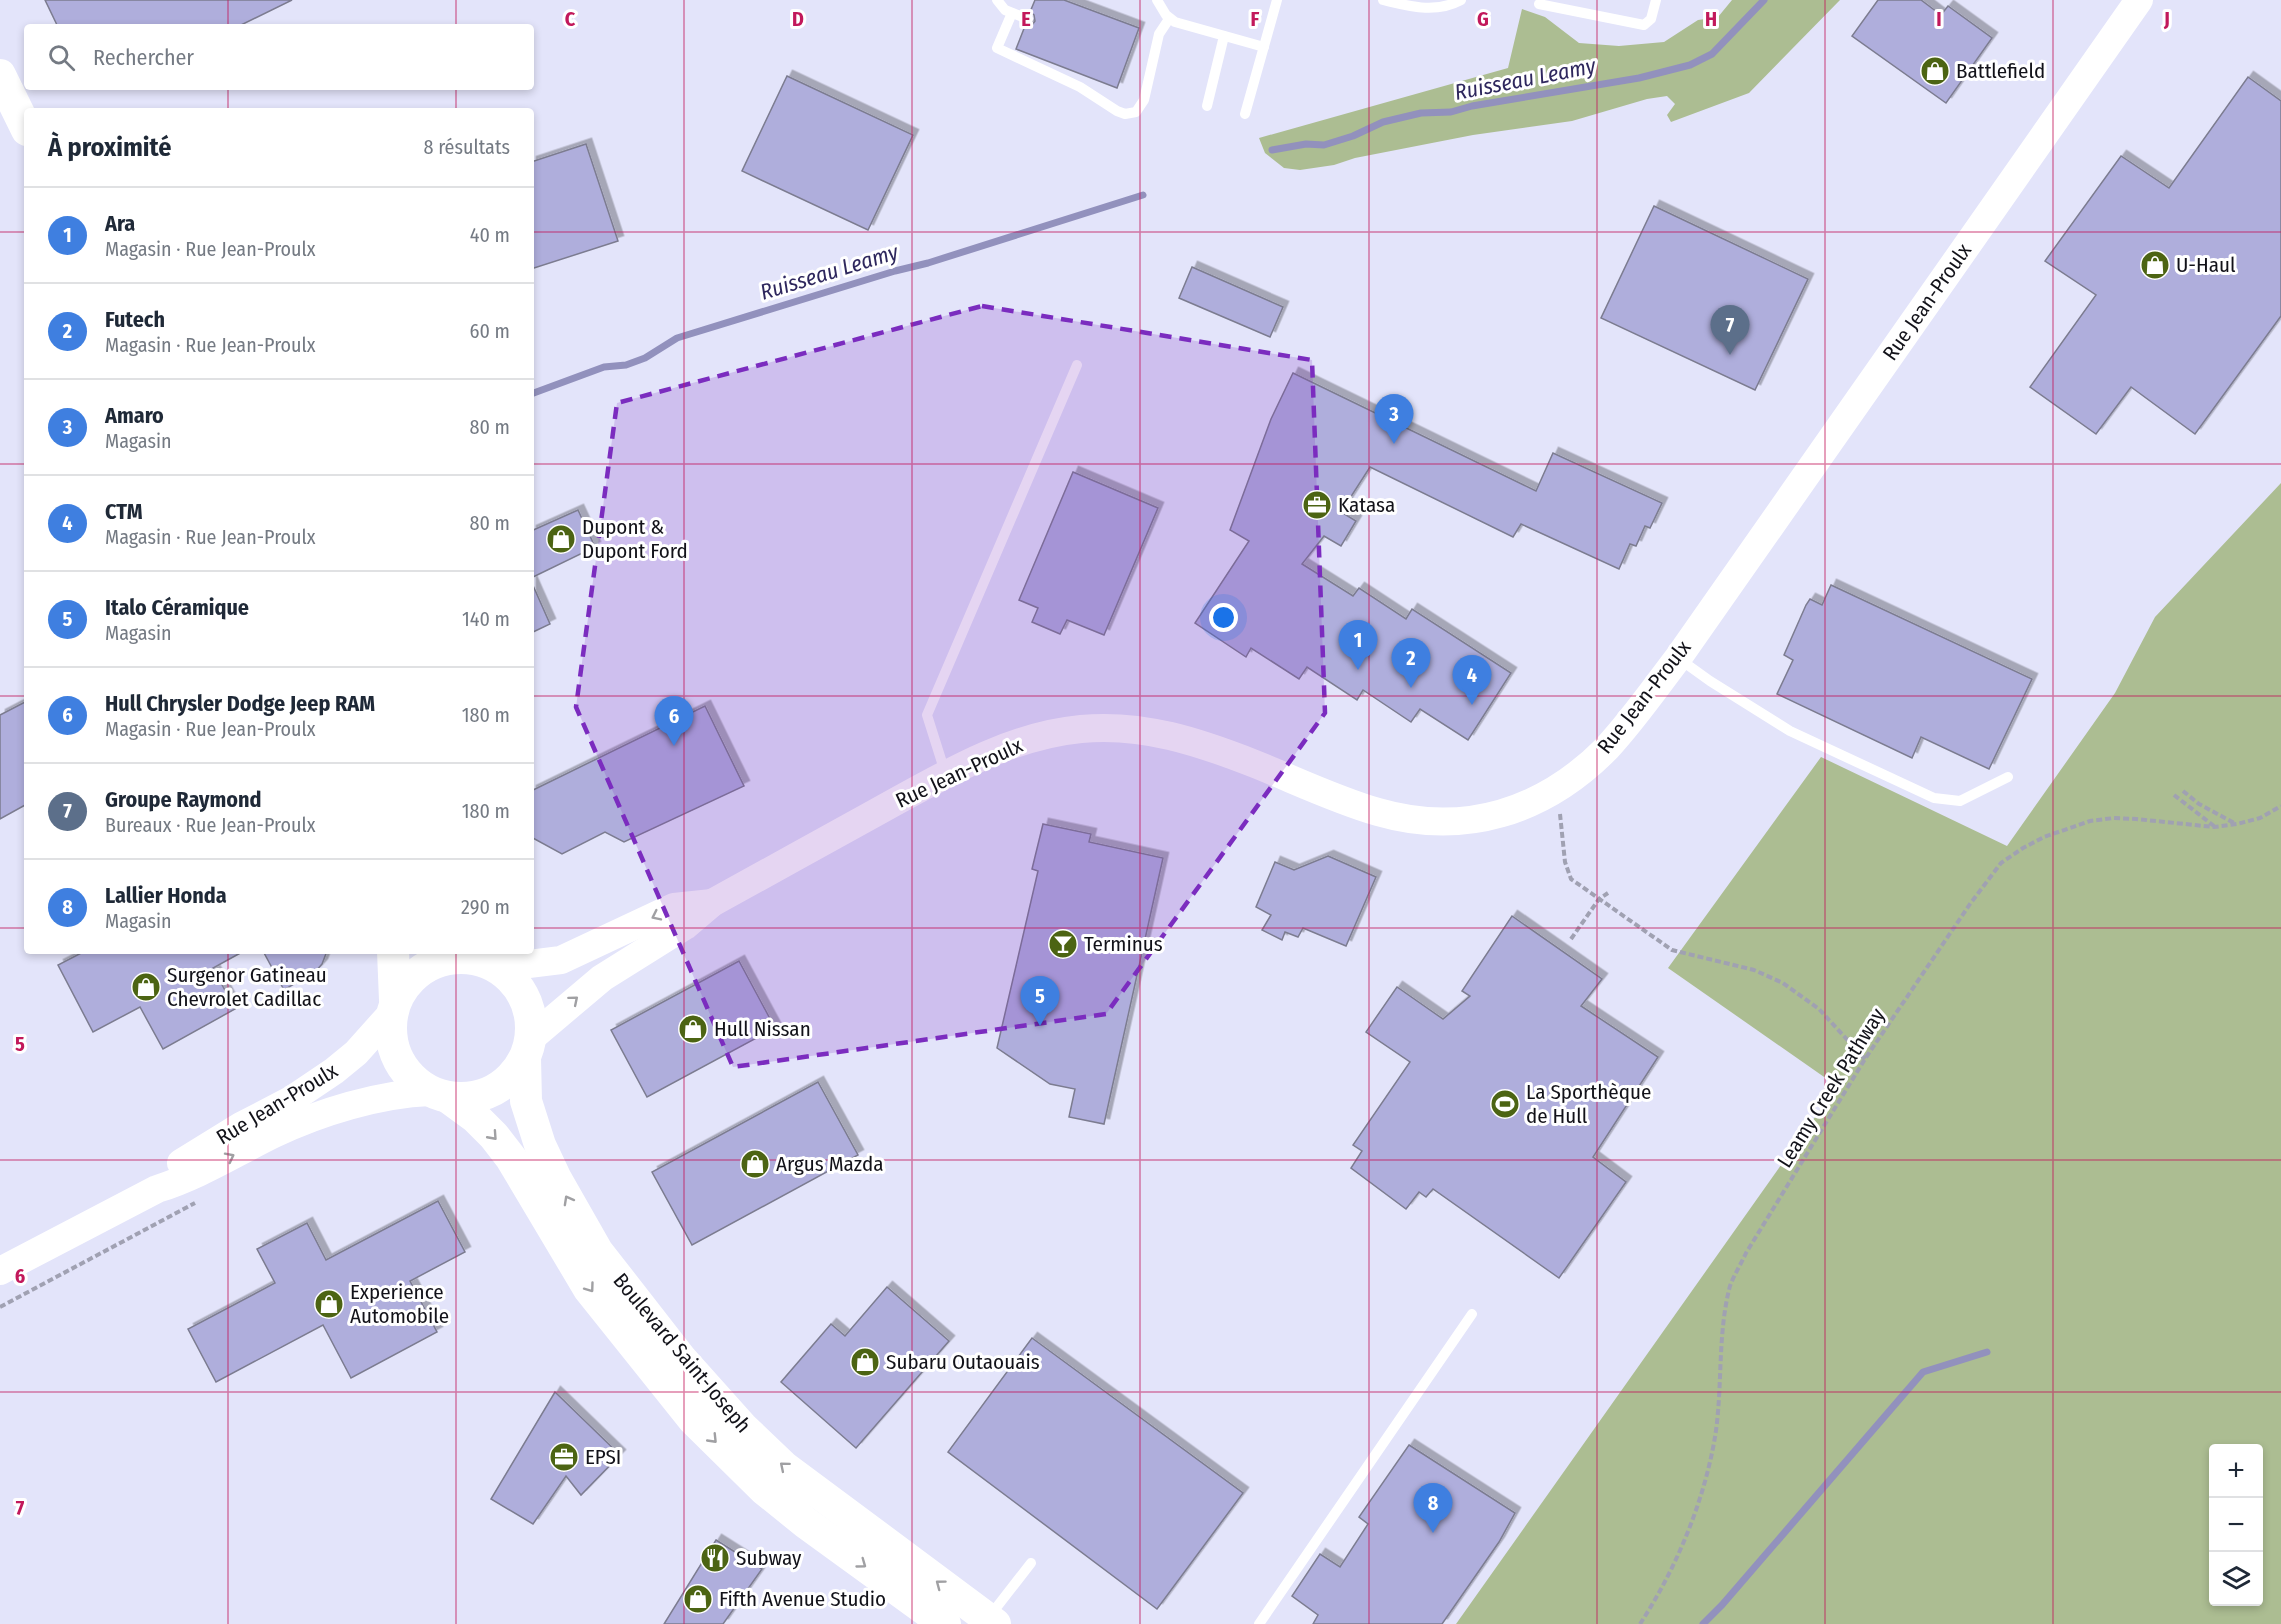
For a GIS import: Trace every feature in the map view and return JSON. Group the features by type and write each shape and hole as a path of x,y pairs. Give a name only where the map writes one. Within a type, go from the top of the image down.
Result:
{"main road":[{"path":"0,75 24,124"},
{"path":"393,954 393,1007 390,1035 394,1053 402,1069 415,1082 439,1095 472,1098 494,1091 512,1077 528,1048 531,1022 525,999 511,979 485,960 463,957 442,960 423,969 406,982 393,1007"},
{"name":"Boulevard Saint-Joseph","path":"528,1048 526,1101 540,1145 556,1179 597,1251 682,1360 742,1427 784,1467 988,1622"},
{"name":"Boulevard Saint-Joseph","path":"439,1095 475,1117 494,1136 511,1158 589,1288 693,1419 773,1496 806,1523 945,1624"}],"street":[{"name":"Rue Jean-Proulx","path":"528,1048 602,978 685,926 712,903 945,776 1019,742 1078,729 1127,729 1174,735 1376,812 1406,819 1458,822 1482,818 1531,804 1580,772 1617,737 1678,658 2139,0"},
{"name":"Rue Jean-Proulx","path":"485,960 561,960 674,907 712,903"},
{"name":"Rue Jean-Proulx","path":"157,1188 176,1166 241,1126 291,1100 334,1071 356,1053 393,1007"},
{"name":"Rue Jean-Proulx","path":"0,1271 157,1188 184,1180 315,1116 401,1093 439,1095"}],"lane":[{"path":"997,0 1005,10 1028,19"},
{"path":"1157,0 1169,19 1264,47"},
{"path":"1245,114 1277,0"},
{"path":"1383,0 1429,9 1461,0"},
{"path":"1539,4 1644,25 1651,19 1656,0"},
{"path":"1012,13 997,48 1080,87 1100,102 1125,114 1136,112 1144,100 1157,41 1169,19"},
{"path":"1207,106 1224,36"},
{"path":"945,776 927,715 1077,365"},
{"path":"1678,658 1790,731 1934,798 1960,801 2008,777"},
{"path":"1259,1624 1472,1314"},
{"path":"988,1622 1031,1563"}],"path":[{"path":"2183,791 2199,804 2237,824"},
{"path":"2174,795 2214,826"},
{"name":"Leamy Creek Pathway","path":"1640,1624 1675,1565 1702,1488 1714,1439 1723,1341 1731,1285 1746,1253 1865,1059 1970,904 2001,863 2023,848 2090,821 2114,818 2214,826 2237,824 2260,818 2281,806"},
{"path":"1559,810 1568,875 1571,879 1672,951 1754,970 1784,983 1819,1009 1865,1059"},
{"path":"1571,939 1599,899 1608,893"},
{"path":"0,1308 198,1202"}],"highlighted area":[{"path":"982,306 1312,360 1325,713 1106,1014 733,1067 576,707 617,403"}],"green space":[{"path":"1732,0 1840,0 1749,93 1671,122 1667,115 1675,104 1667,96 1647,99 1572,121 1473,135 1355,158 1334,165 1300,170 1284,168 1265,153 1259,138 1508,68 1522,9 1545,17 1579,43 1619,46 1664,42 1698,20 1718,17"},
{"path":"2281,483 2281,1624 1456,1624 1837,1086 1668,968 1821,757 2007,846 2115,693 2155,617"}],"building":[{"path":"45,0 292,0 243,24 57,24"},
{"path":"1035,0 1064,0 1139,28 1117,88 1016,49 1025,26 1032,25 1035,21 1034,15 1030,12"},
{"name":"Battlefield","path":"1878,0 1921,0 1941,15 1948,6 1992,38 1946,103 1852,36"},
{"path":"787,76 913,135 868,230 742,171"},
{"path":"2248,77 2281,101 2281,316 2195,434 2131,387 2096,434 2030,387 2096,295 2045,261 2121,156 2169,188"},
{"path":"586,144 618,241 534,268 534,161"},
{"path":"1654,206 1808,279 1755,390 1601,318"},
{"path":"1192,267 1283,307 1270,337 1179,298"},
{"path":"1293,373 1536,491 1553,453 1662,503 1650,528 1645,526 1636,546 1630,544 1619,569 1521,524 1513,537 1370,467 1341,512 1356,521 1341,546 1324,536 1302,564 1353,596 1359,588 1406,619 1412,609 1511,673 1468,740 1420,709 1411,722 1363,690 1357,700 1307,667 1299,679 1251,648 1246,657 1195,623 1249,541 1230,530 1271,419"},
{"path":"1073,472 1158,508 1104,635 1067,620 1060,634 1032,622 1038,608 1019,600"},
{"name":"Dupont & Dupont Ford","path":"578,510 595,547 534,577 534,530"},
{"path":"1831,585 2032,679 1989,769 1921,737 1912,758 1777,694 1793,660 1784,655 1806,605 1810,599 1822,605"},
{"name":"Dupont & Dupont Ford","path":"534,588 550,624 534,632"},
{"path":"24,703 24,806 0,819 0,715"},
{"path":"705,706 744,786 624,842 605,832 562,854 534,839 534,790"},
{"path":"1043,824 1091,834 1089,842 1163,858 1104,1124 1069,1117 1075,1089 1050,1084 997,1048 1038,871 1032,869"},
{"path":"1328,856 1376,877 1346,946 1303,928 1298,937 1285,932 1282,940 1262,930 1271,915 1256,907 1275,862 1294,870"},
{"name":"La Sporthèque de Hull","path":"1512,916 1602,979 1581,1006 1658,1057 1593,1157 1626,1182 1559,1278 1433,1189 1426,1197 1419,1192 1406,1209 1351,1168 1362,1151 1353,1145 1410,1062 1366,1032 1397,987 1443,1019 1470,996 1462,991"},
{"name":"Surgenor Gatineau Chevrolet Cadillac","path":"79,954 239,954 213,968 235,1009 163,1049 140,1007 93,1032 58,965"},
{"name":"Surgenor Gatineau Chevrolet Cadillac","path":"265,954 326,954 316,971 284,990"},
{"name":"Hull Nissan","path":"739,961 775,1028 647,1097 611,1030"},
{"name":"Argus Mazda","path":"818,1082 858,1155 692,1245 652,1172"},
{"name":"Experience Automobile","path":"438,1201 465,1252 410,1281 437,1332 351,1378 323,1325 216,1382 188,1329 275,1283 257,1249 307,1223 326,1260"},
{"name":"Subaru Outaouais","path":"887,1287 949,1341 856,1448 781,1382 831,1324 845,1336"},
{"path":"1032,1338 1243,1493 1157,1609 948,1452"},
{"path":"555,1392 620,1455 581,1495 566,1476 533,1524 491,1499"},
{"path":"1409,1445 1515,1513 1499,1542 1442,1624 1313,1624 1318,1615 1292,1596 1320,1554 1340,1567 1368,1524 1359,1517"},
{"path":"716,1540 762,1569 723,1624 664,1624"}],"waterway":[{"name":"Ruisseau Leamy","path":"1272,150 1306,144 1324,145 1353,136 1383,122 1421,113 1451,112 1472,106 1639,78 1690,65 1712,54 1764,0"},
{"name":"Ruisseau Leamy","path":"534,393 604,367 626,365 645,358 677,338 928,263 1143,195"},
{"path":"1703,1624 1722,1605 1923,1372 1987,1352"}],"place":[{"name":"Battlefield","path":"1935,71"},
{"name":"U-Haul","path":"2155,265"},
{"name":"Groupe Raymond","path":"1730,355"},
{"name":"Amaro","path":"1394,444"},
{"name":"Katasa","path":"1317,505"},
{"name":"Dupont & Dupont Ford","path":"561,539"},
{"name":"Ara","path":"1358,670"},
{"name":"Futech","path":"1411,688"},
{"name":"CTM","path":"1472,705"},
{"name":"Hull Chrysler Dodge Jeep RAM","path":"674,746"},
{"name":"Terminus","path":"1063,944"},
{"name":"Surgenor Gatineau Chevrolet Cadillac","path":"146,987"},
{"name":"Italo Céramique","path":"1040,1026"},
{"name":"Hull Nissan","path":"693,1029"},
{"name":"La Sporthèque de Hull","path":"1505,1104"},
{"name":"Argus Mazda","path":"755,1164"},
{"name":"Experience Automobile","path":"329,1304"},
{"name":"Subaru Outaouais","path":"865,1362"},
{"name":"EPSI","path":"564,1457"},
{"name":"Lallier Honda","path":"1433,1533"},
{"name":"Subway","path":"715,1558"},
{"name":"Fifth Avenue Studio","path":"698,1599"}]}
